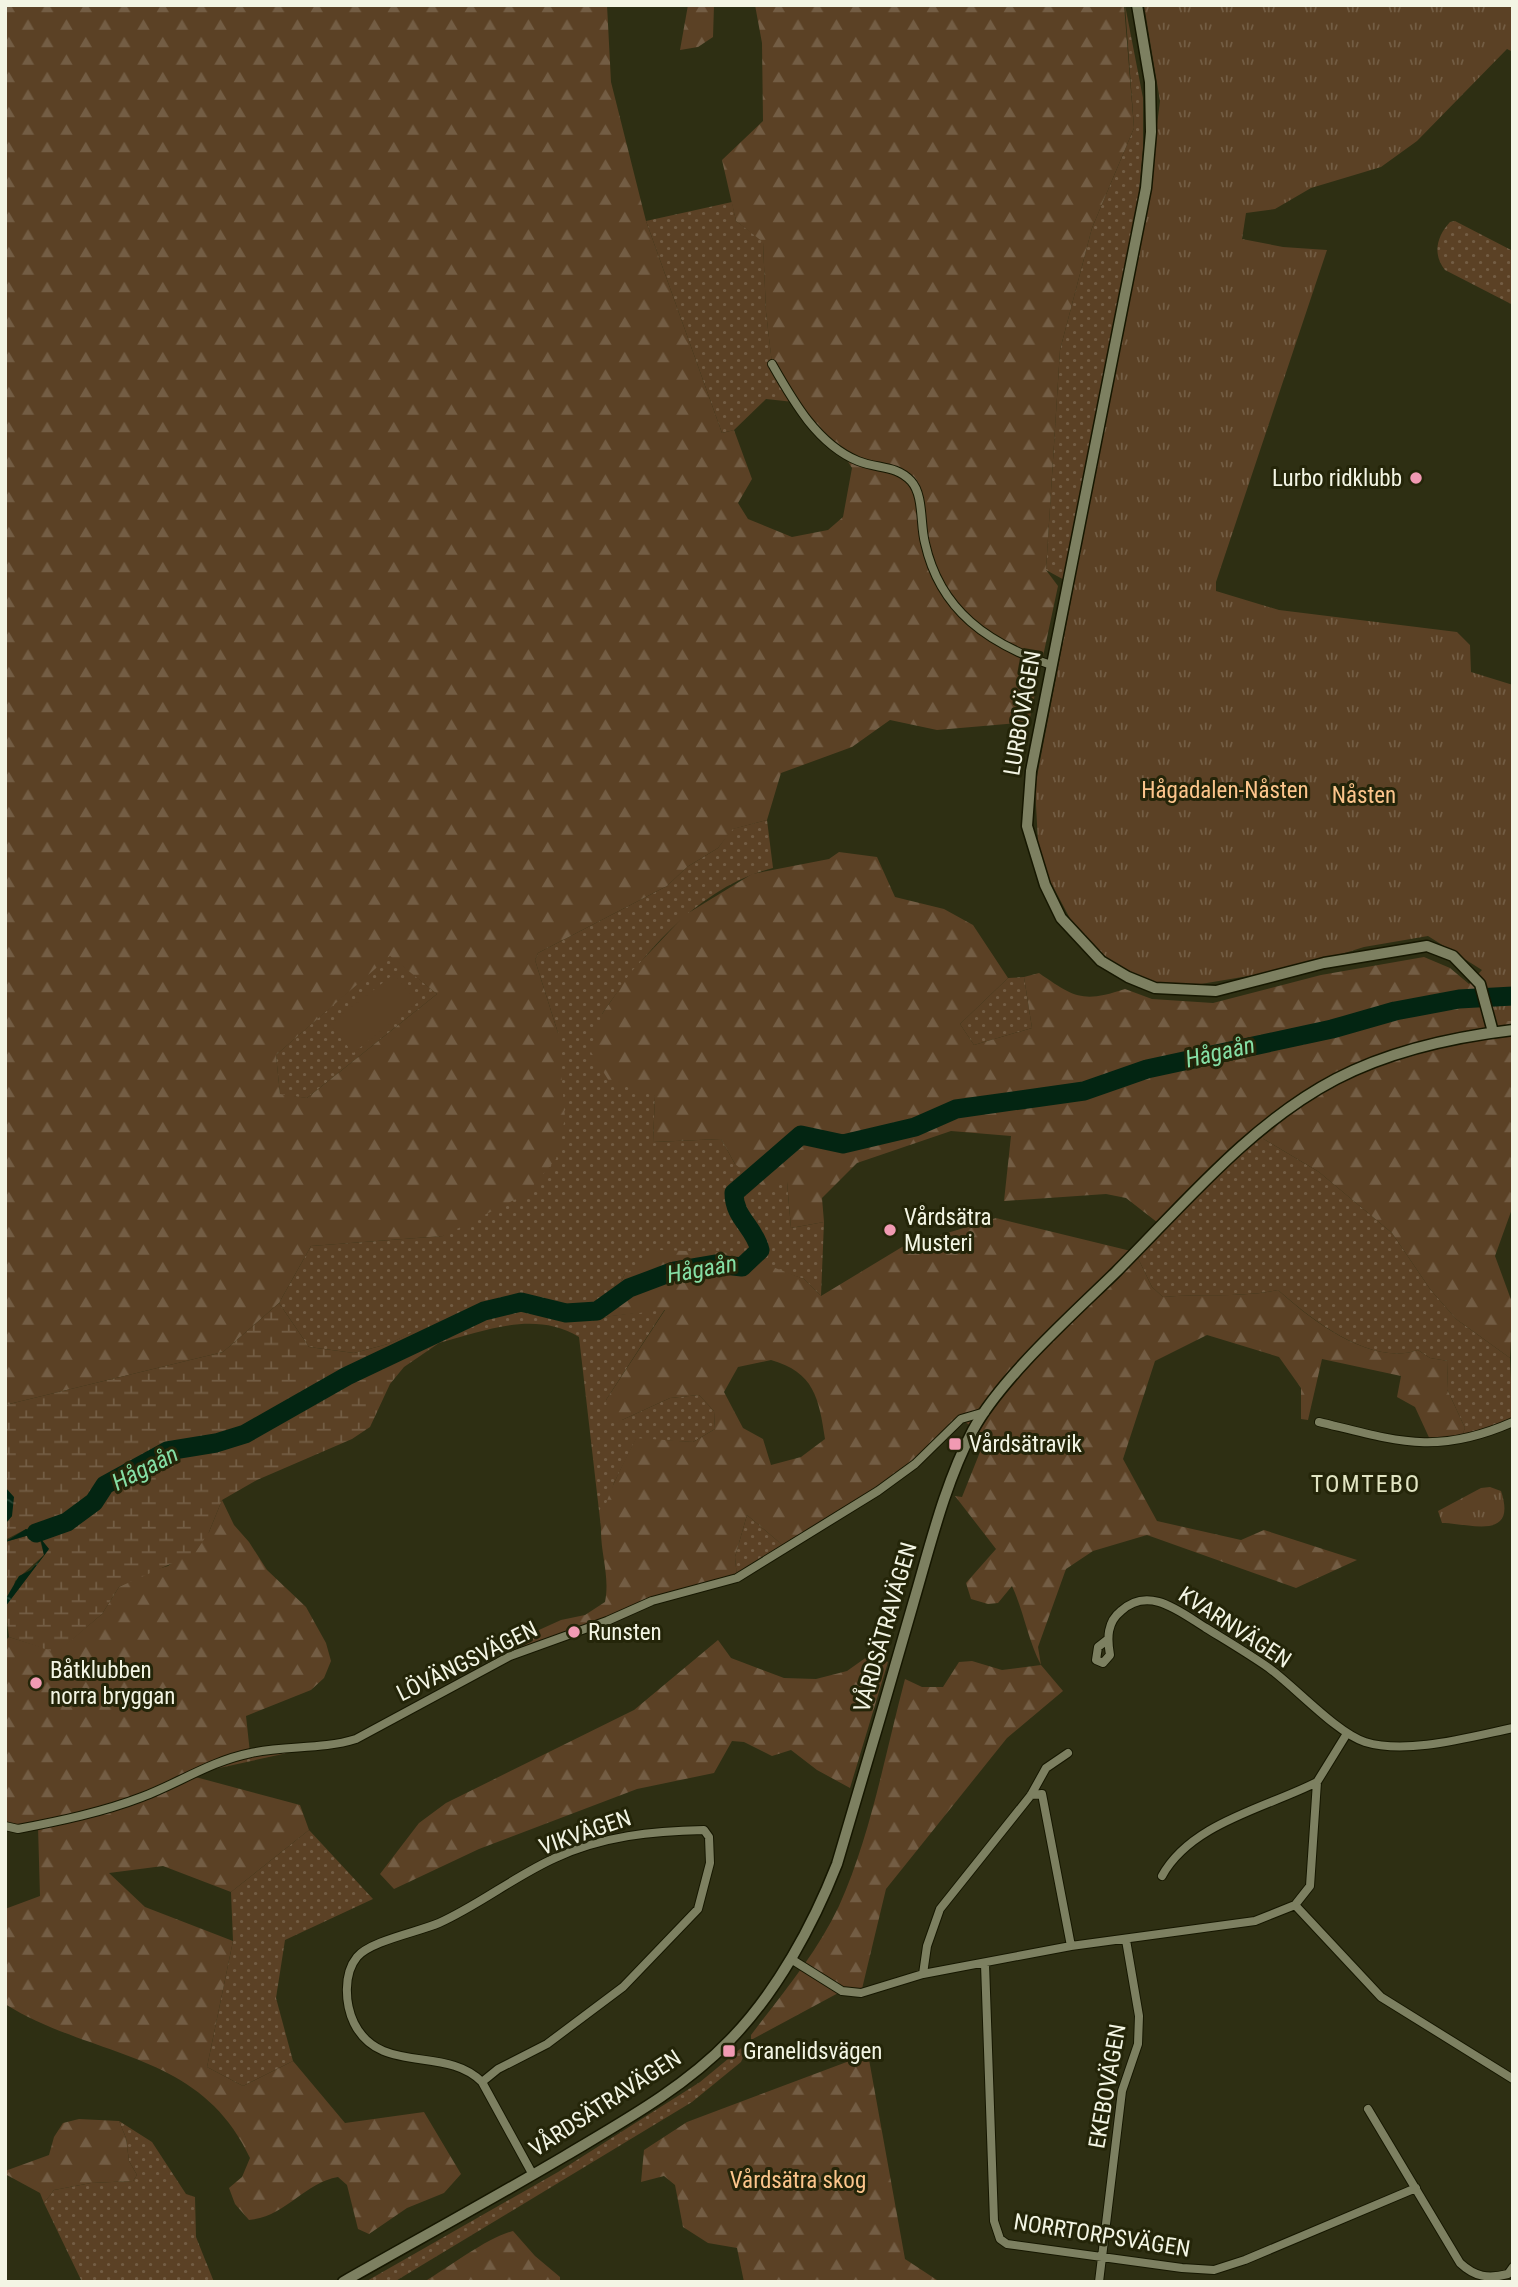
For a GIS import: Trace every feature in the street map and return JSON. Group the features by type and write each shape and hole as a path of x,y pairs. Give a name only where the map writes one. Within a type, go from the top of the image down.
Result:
{"street":[{"name":"LURBOVÄGEN","path":"1137,5 1150,82 1151,132 1146,188 1031,771 1027,826 1034,855 1061,918 1101,961 1128,978 1155,988 1216,991 1324,963 1427,946 1453,956 1480,984 1490,1010 1493,1032"},
{"path":"772,363 794,402 832,445 861,463 899,470 914,484 925,544 935,572 949,601 969,623 1013,651 1051,665"},
{"name":"VÅRDSÄTRAVÄGEN","path":"343,2282 533,2175 652,2103 732,2039 791,1959 818,1912 837,1864 938,1520 973,1429 1063,1323 1221,1164 1297,1102 1338,1078 1392,1057 1451,1039 1513,1030"},
{"name":"LÖVÄNGSVÄGEN","path":"5,1826 18,1829 106,1809 145,1797 209,1766 250,1753 338,1745 356,1739 510,1656 607,1621 652,1601 737,1578 878,1491 915,1464 961,1419 985,1412"},
{"path":"1320,1422 1406,1442 1432,1444 1460,1441 1513,1422"},
{"name":"KVARNVÄGEN","path":"1107,1640 1115,1615 1127,1604 1148,1599 1170,1604 1268,1667 1346,1735"},
{"path":"791,1959 842,1992 861,1993 923,1975 985,1965 1071,1946 1237,1925 1295,1905 1310,1886 1313,1874 1317,1782 1346,1735 1382,1746 1407,1746 1513,1728"},
{"path":"923,1975 927,1946 940,1909 1031,1796 1046,1768 1068,1753"},
{"path":"1162,1876 1171,1861 1210,1830 1317,1782"},
{"path":"1031,1796 1042,1794 1071,1946"},
{"name":"VIKVÄGEN","path":"704,1830 709,1837 710,1863 698,1909 623,1987 547,2044 498,2069 482,2082 472,2072 446,2064 388,2055 365,2039 350,2014 347,1992 349,1969 358,1956 365,1950 440,1922 555,1858 645,1831 704,1830"},
{"path":"1295,1905 1381,1997 1513,2079"},
{"name":"EKEBOVÄGEN","path":"1099,2282 1122,2091 1138,2044 1139,2016 1126,1940"},
{"name":"NORRTORPSVÄGEN","path":"985,1965 995,2230 1007,2244 1182,2268 1222,2268 1416,2188"},
{"path":"482,2082 533,2175"},
{"path":"1368,2109 1460,2263 1470,2273 1492,2277 1510,2271"}],"green space":[{"path":"5,5 607,5 611,82 646,221 722,433 734,430 752,479 738,503 748,519 792,537 828,530 843,517 852,468 843,454 816,430 772,364 766,312 763,242 736,221 722,160 763,121 762,43 755,5 1124,5 1134,128 1092,228 1060,350 1046,570 1058,586 1029,722 937,730 890,720 852,747 781,773 767,820 733,829 718,848 687,867 667,886 538,953 535,960 558,1033 565,1118 556,1159 526,1194 443,1236 311,1246 279,1303 223,1352 5,1405","holes":["390,956 437,994 307,1098 280,1094 276,1055"]},
{"path":"688,5 714,5 713,37 698,47 680,50"},
{"path":"1125,5 1143,98 1143,148 1138,203 1079,588 1046,570 1060,350 1092,228 1134,128"},
{"name":"Hågadalen-Nåsten","path":"1144,5 1513,5 1513,52 1507,49 1417,141 1381,167 1311,188 1275,209 1246,213 1242,239 1283,247 1327,250 1216,582 1216,591 1279,610 1457,632 1470,645 1471,672 1513,685 1513,1021 1499,1021 1482,970 1428,936 1364,947 1296,968 1195,985 1155,986 1119,969 1075,928 1039,860 1035,787 1147,205 1160,101"},
{"path":"732,202 736,221 763,241 766,312 772,363 794,402 766,399 734,430 722,433 646,221"},
{"path":"1455,221 1513,251 1513,305 1445,270 1438,258 1439,239 1450,222"},
{"path":"767,820 773,868 746,877 697,906 655,946 602,1014 655,1096 653,1142 721,1139 735,1164 787,1182 791,1228 824,1222 821,1296 804,1279 771,1268 625,1274 603,1317 665,1309 606,1400 622,1420 670,1398 699,1395 714,1411 715,1429 693,1442 636,1439 614,1483 601,1528 579,1337 562,1329 527,1324 509,1325 439,1343 444,1328 437,1321 388,1344 354,1353 309,1347 279,1303 311,1246 443,1236 558,1033 535,960 538,953 667,886 687,867 718,848 732,829"},
{"path":"839,852 877,857 895,897 944,909 973,925 1008,978 960,1024 974,1045 1032,1028 1024,977 1039,973 1080,996 1099,996 1125,989 1152,999 1213,1003 1321,975 1424,957 1450,968 1469,984 1482,970 1513,970 1513,1206 1495,1256 1513,1305 1510,1358 1456,1319 1430,1289 1392,1233 1319,1172 1257,1135 1162,1226 1126,1198 1106,1194 1004,1201 1011,1136 951,1131 857,1163 822,1198 824,1222 791,1228 787,1182 766,1189 735,1164 721,1139 653,1142 655,1096 609,1081 591,1052 602,1014 631,972 685,915 752,874 829,859"},
{"path":"390,955 437,994 307,1098 280,1095 276,1055"},
{"path":"394,974 417,1003 353,1053 330,1024"},
{"path":"1024,977 1032,1028 974,1045 960,1024 1008,978"},
{"path":"1257,1135 1319,1172 1392,1233 1430,1289 1456,1319 1510,1358 1513,1422 1460,1441 1465,1428 1447,1389 1448,1361 1430,1358 1418,1350 1381,1352 1362,1346 1324,1326 1278,1290 1249,1294 1163,1297 1152,1287 1135,1252"},
{"path":"996,1218 1135,1252 1152,1287 1163,1297 1249,1294 1278,1290 1324,1326 1361,1346 1381,1352 1418,1350 1430,1358 1448,1361 1447,1389 1465,1428 1460,1441 1432,1444 1415,1407 1397,1397 1401,1376 1322,1359 1308,1420 1301,1419 1301,1388 1279,1357 1207,1335 1155,1361 1123,1459 1157,1521 1241,1540 1264,1530 1357,1560 1296,1588 1147,1535 1093,1551 1066,1569 1038,1647 1041,1665 1012,1586 998,1603 988,1604 971,1599 966,1583 996,1549 955,1496 962,1497 986,1437 961,1419 915,1464 786,1548 747,1515 735,1557 737,1578 662,1598 510,1656 519,1639 561,1620 585,1615 605,1602 602,1520 614,1483 636,1438 693,1442 715,1429 714,1411 699,1395 670,1398 622,1420 608,1419 606,1400 665,1310 603,1317 625,1274 660,1250 736,1253 804,1279 821,1296 902,1247","holes":["771,1360 785,1365 805,1379 812,1389 817,1399 825,1439 801,1457 771,1465 763,1439 743,1428 724,1392 738,1367"]},
{"path":"279,1303 309,1347 354,1353 388,1344 437,1320 444,1328 439,1343 404,1367 390,1384 370,1427 352,1439 257,1480 222,1500 209,1532 195,1553 119,1587 102,1614 57,1653 9,1637 5,1607 49,1549 36,1533 26,1529 5,1540 5,1524 12,1516 5,1494 5,1405 223,1352"},
{"path":"1490,1487 1501,1491 1503,1518 1497,1524 1477,1526 1442,1523 1438,1511 1481,1488"},
{"path":"222,1500 234,1525 267,1570 306,1607 326,1643 331,1661 324,1678 311,1690 246,1716 250,1753 188,1775 300,1805 309,1830 231,1892 163,1866 109,1873 145,1907 233,1941 207,2067 243,2086 293,2061 345,2123 424,2112 461,2174 444,2193 407,2208 369,2234 358,2229 347,2185 338,2177 315,2186 273,2213 249,2220 235,2204 229,2188 242,2177 250,2158 229,2123 203,2096 174,2076 142,2061 39,2022 5,2004 5,1909 40,1896 38,1826 5,1826 5,1641 9,1637 57,1652 102,1614 119,1587 143,1573 168,1566 209,1532"},
{"path":"747,1515 786,1548 737,1578 735,1557"},
{"path":"33,1534 40,1540 44,1555 15,1581 13,1591 5,1600 5,1542"},
{"path":"718,1640 731,1658 784,1678 816,1679 847,1671 871,1654 888,1662 850,1788 817,1770 791,1750 772,1756 744,1742 732,1741 714,1773 637,1789 479,1849 394,1889 380,1874 419,1823 446,1803 634,1710"},
{"path":"972,1661 1002,1670 1041,1665 1063,1691 1007,1738 886,1889 861,1993 842,1991 751,2040 751,2035 810,1957 839,1906 869,1823 905,1679 922,1687 943,1687 959,1662"},
{"path":"315,1747 187,1775 250,1753"},
{"path":"309,1830 373,1899 285,1940 276,1998 293,2061 243,2086 207,2067 233,1941 231,1892"},
{"path":"751,2040 741,2062 692,2102 394,2282 365,2282 558,2172 700,2082"},
{"name":"Vårdsätra skog","path":"868,2054 905,2259 940,2282 744,2282 737,2248 708,2243 683,2227 675,2185 664,2176 641,2182 644,2150 687,2122"},
{"path":"79,2119 119,2121 126,2138 129,2161 137,2175 133,2181 91,2183 54,2190 44,2203 40,2193 5,2174 5,2171 49,2155 54,2137 63,2123"},
{"path":"119,2121 152,2142 186,2194 195,2197 196,2237 214,2282 82,2282 44,2203 54,2190 91,2183 133,2181 137,2175 129,2161 126,2138"},
{"path":"513,2231 535,2256 560,2277 560,2282 424,2282 480,2246"}],"water":[{"path":"5,1487 14,1497 12,1516 5,1524"},
{"path":"26,1529 36,1533 49,1549 5,1607 5,1600 19,1576 31,1570 44,1555 41,1541 33,1534 5,1542"}],"waterway":[{"name":"Hågaån","path":"36,1533 67,1522 94,1502 105,1485 167,1451 216,1443 245,1434 347,1376 484,1311 521,1302 566,1313 597,1311 629,1288 674,1271 715,1264 742,1267 760,1250 737,1209 734,1193 801,1135 843,1144 915,1127 956,1109 1084,1091 1147,1069 1332,1029 1395,1011 1459,999 1513,996"}],"place":[{"name":"Lurbo ridklubb","path":"1416,478"},
{"name":"Vårdsätra Musteri","path":"890,1230"},
{"name":"Vårdsätravik","path":"955,1444"},
{"name":"Runsten","path":"574,1632"},
{"name":"Båtklubben norra bryggan","path":"36,1683"},
{"name":"Granelidsvägen","path":"729,2051"}],"district":[{"name":"TOMTEBO","path":"1366,1484"}],"park label":[{"name":"Nåsten","path":"1364,795"}]}
